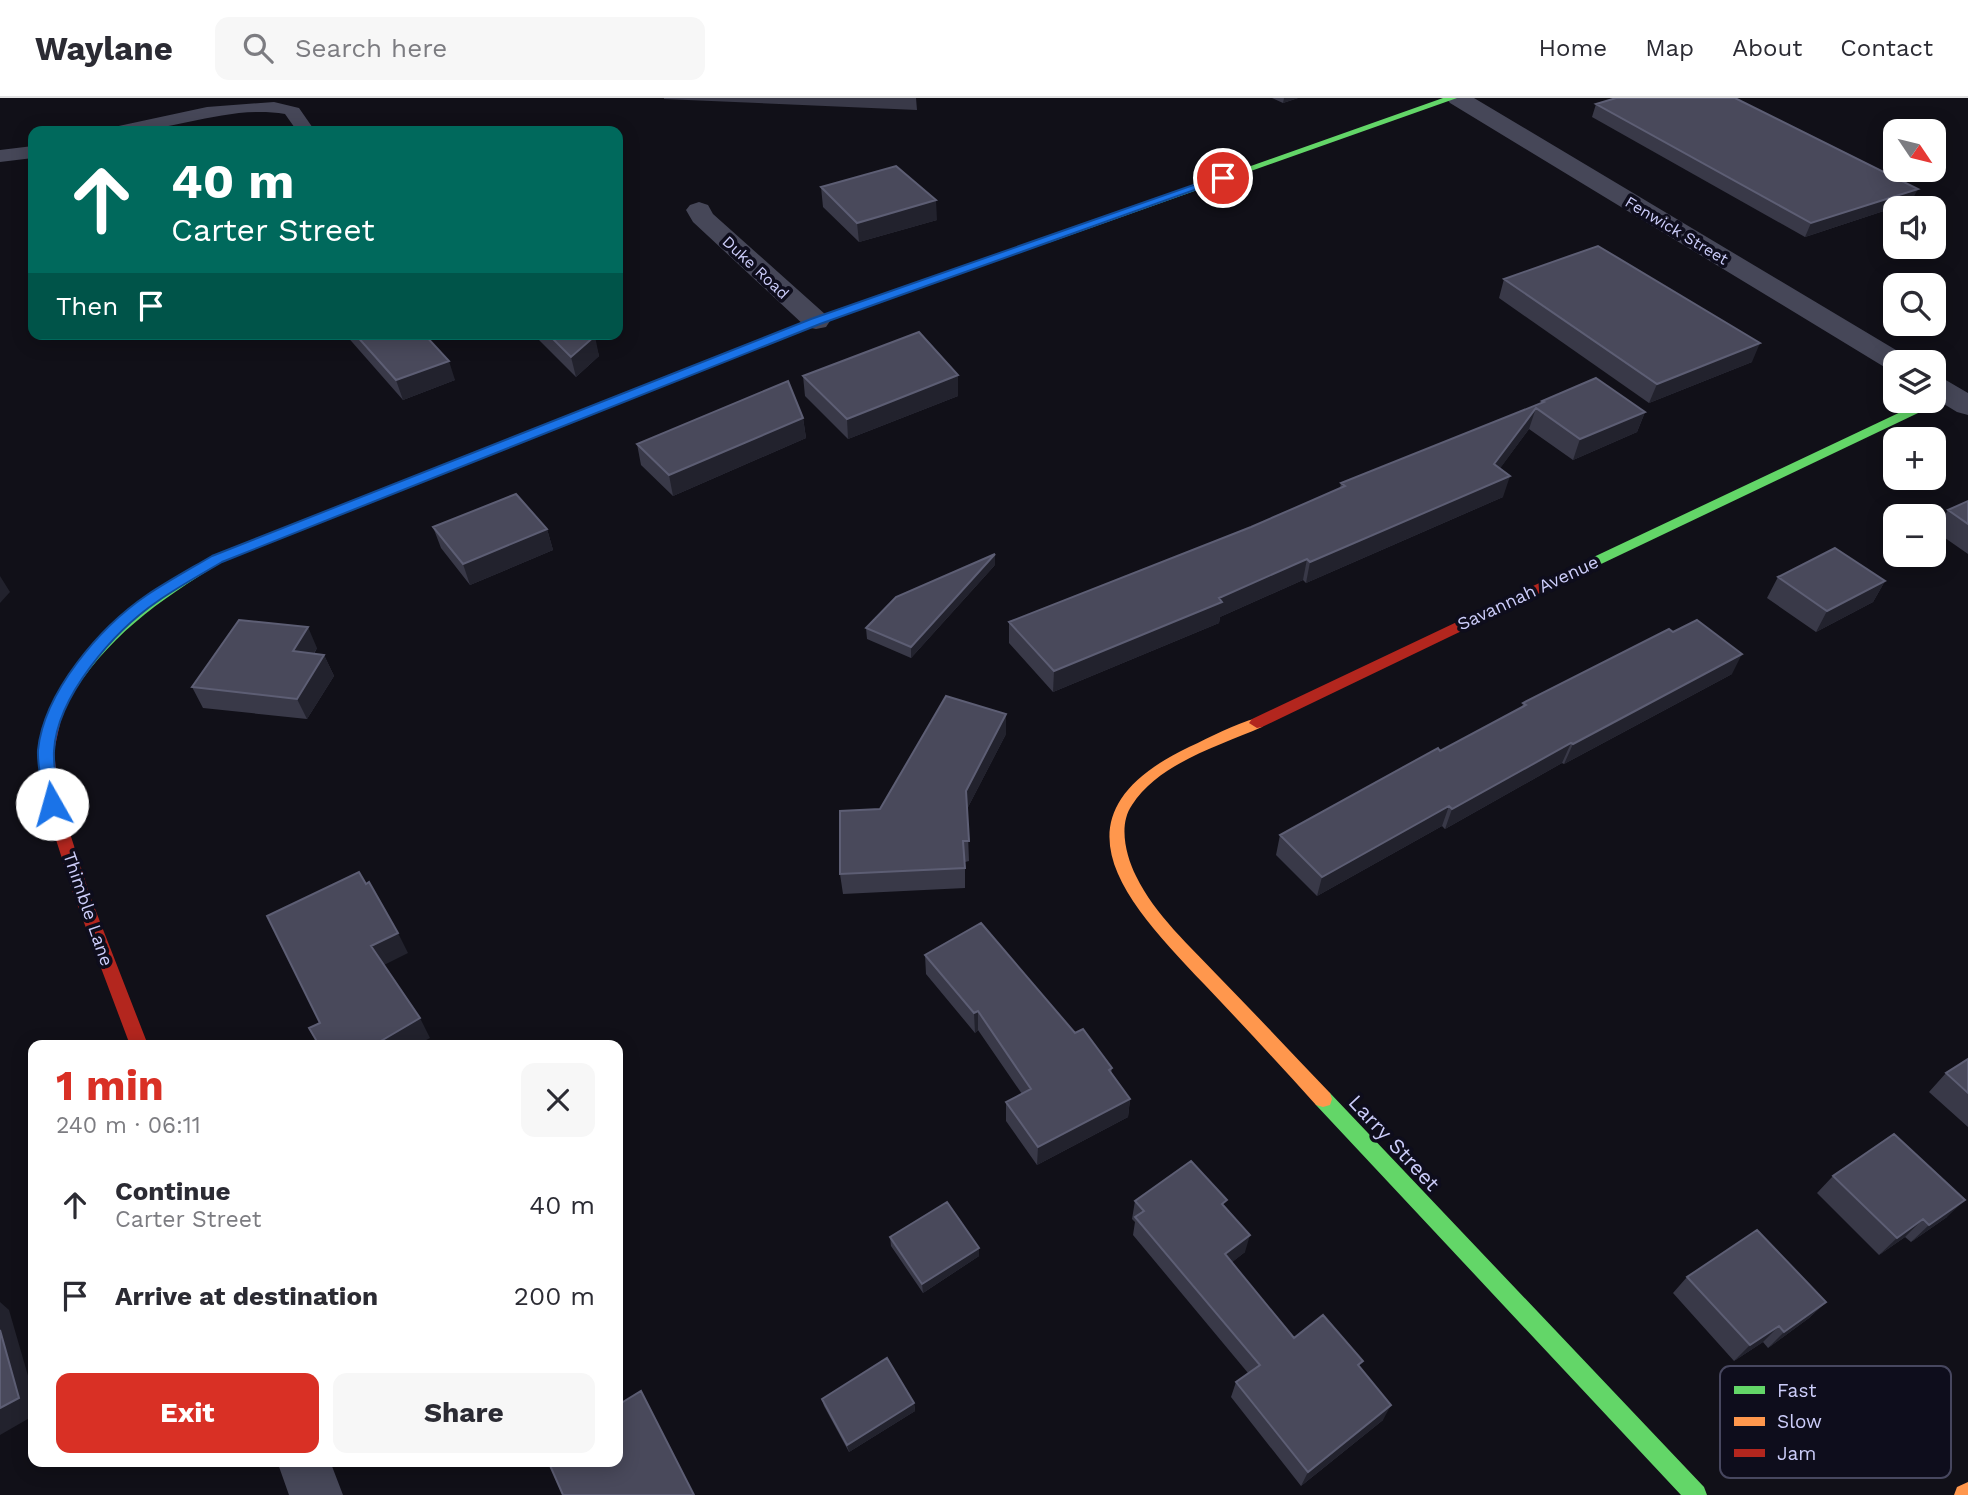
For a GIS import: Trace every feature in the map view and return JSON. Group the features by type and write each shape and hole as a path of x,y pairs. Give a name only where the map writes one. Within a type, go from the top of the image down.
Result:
{"street":[{"name":"Thimble Lane","path":"137,1040 87,913 52,804 46,751 56,710 76,673 129,616 152,598 217,559 816,321 1452,98"},
{"name":"Fenwick Street","path":"1458,98 1883,354"},
{"name":"Duke Road","path":"699,210 702,217 816,321"},
{"name":"Savannah Avenue","path":"1130,796 1162,768 1909,413"},
{"name":"Larry Street","path":"1130,796 1121,810 1116,847 1129,883 1172,938 1696,1495"},
{"path":"305,1467 316,1495"}],"lane":[{"path":"143,126 246,102 274,104 293,111 303,126"},
{"path":"0,156 28,153"}],"building":[{"path":"1616,98 1735,98 1883,172 1883,182 1904,182 1918,189 1896,196 1883,196 1883,200 1811,223 1596,104"},
{"path":"896,166 936,200 857,223 821,187"},
{"path":"1598,246 1760,343 1657,384 1504,279"},
{"path":"919,332 958,375 847,419 803,376"},
{"path":"360,340 430,340 449,361 396,380"},
{"path":"554,340 590,340 571,357"},
{"path":"1596,378 1645,412 1580,439 1536,408 1494,464 1510,476 1310,562 1307,559 1219,598 1222,602 1054,671 1009,622 1251,527 1345,486 1341,483 1544,402 1542,401"},
{"path":"788,381 803,418 669,475 637,444"},
{"path":"516,494 547,529 463,564 433,527"},
{"path":"1968,501 1968,524 1948,510"},
{"path":"1835,548 1885,581 1827,611 1778,577"},
{"path":"995,554 911,647 866,628 896,597"},
{"path":"239,620 308,627 293,651 324,655 297,699 192,687"},
{"path":"1697,620 1742,654 1571,743 1452,809 1449,806 1322,877 1280,835 1438,748 1440,751 1526,705 1523,703 1669,629 1673,632"},
{"path":"946,696 1006,714 966,791 969,841 963,841 965,868 840,874 840,811 880,809"},
{"path":"359,872 366,884 369,882 398,933 371,946 420,1018 383,1040 316,1040 309,1028 320,1023 267,916"},
{"path":"981,923 1075,1033 1083,1029 1112,1068 1109,1070 1130,1099 1038,1147 1006,1102 1031,1089 978,1011 974,1013 925,955"},
{"path":"1968,1059 1968,1093 1946,1073"},
{"path":"1894,1134 1965,1200 1929,1225 1923,1219 1897,1238 1833,1176"},
{"path":"1191,1161 1227,1200 1222,1204 1250,1235 1225,1254 1294,1338 1323,1315 1363,1361 1358,1365 1391,1405 1308,1472 1236,1382 1260,1365 1135,1217 1144,1211 1135,1201"},
{"path":"947,1202 979,1248 922,1284 890,1237"},
{"path":"1757,1230 1826,1302 1784,1332 1779,1326 1750,1345 1687,1277"},
{"path":"0,1330 19,1398 0,1408"},
{"path":"887,1358 914,1403 847,1445 822,1399"},
{"path":"641,1391 694,1495 563,1495 551,1467 623,1467 623,1402"}],"traffic: fast":[{"path":"1044,241 1452,98"},
{"path":"62,699 75,676 109,636 150,602 217,559 687,372"},
{"path":"1552,582 1908,413"},
{"path":"1323,1099 1696,1495"}],"traffic: slow":[{"path":"687,372 816,321 1044,241"},
{"path":"1257,723 1185,755 1150,776 1136,788 1121,809 1117,833 1118,849 1122,864 1139,897 1162,927 1323,1099"}],"traffic: jam":[{"path":"1257,723 1552,582"},
{"path":"62,699 53,719 46,751 51,799 82,896 137,1040"}],"route":[{"path":"52,804 46,751 56,710 76,673 129,616 152,598 217,559 816,321 1223,178"}]}
